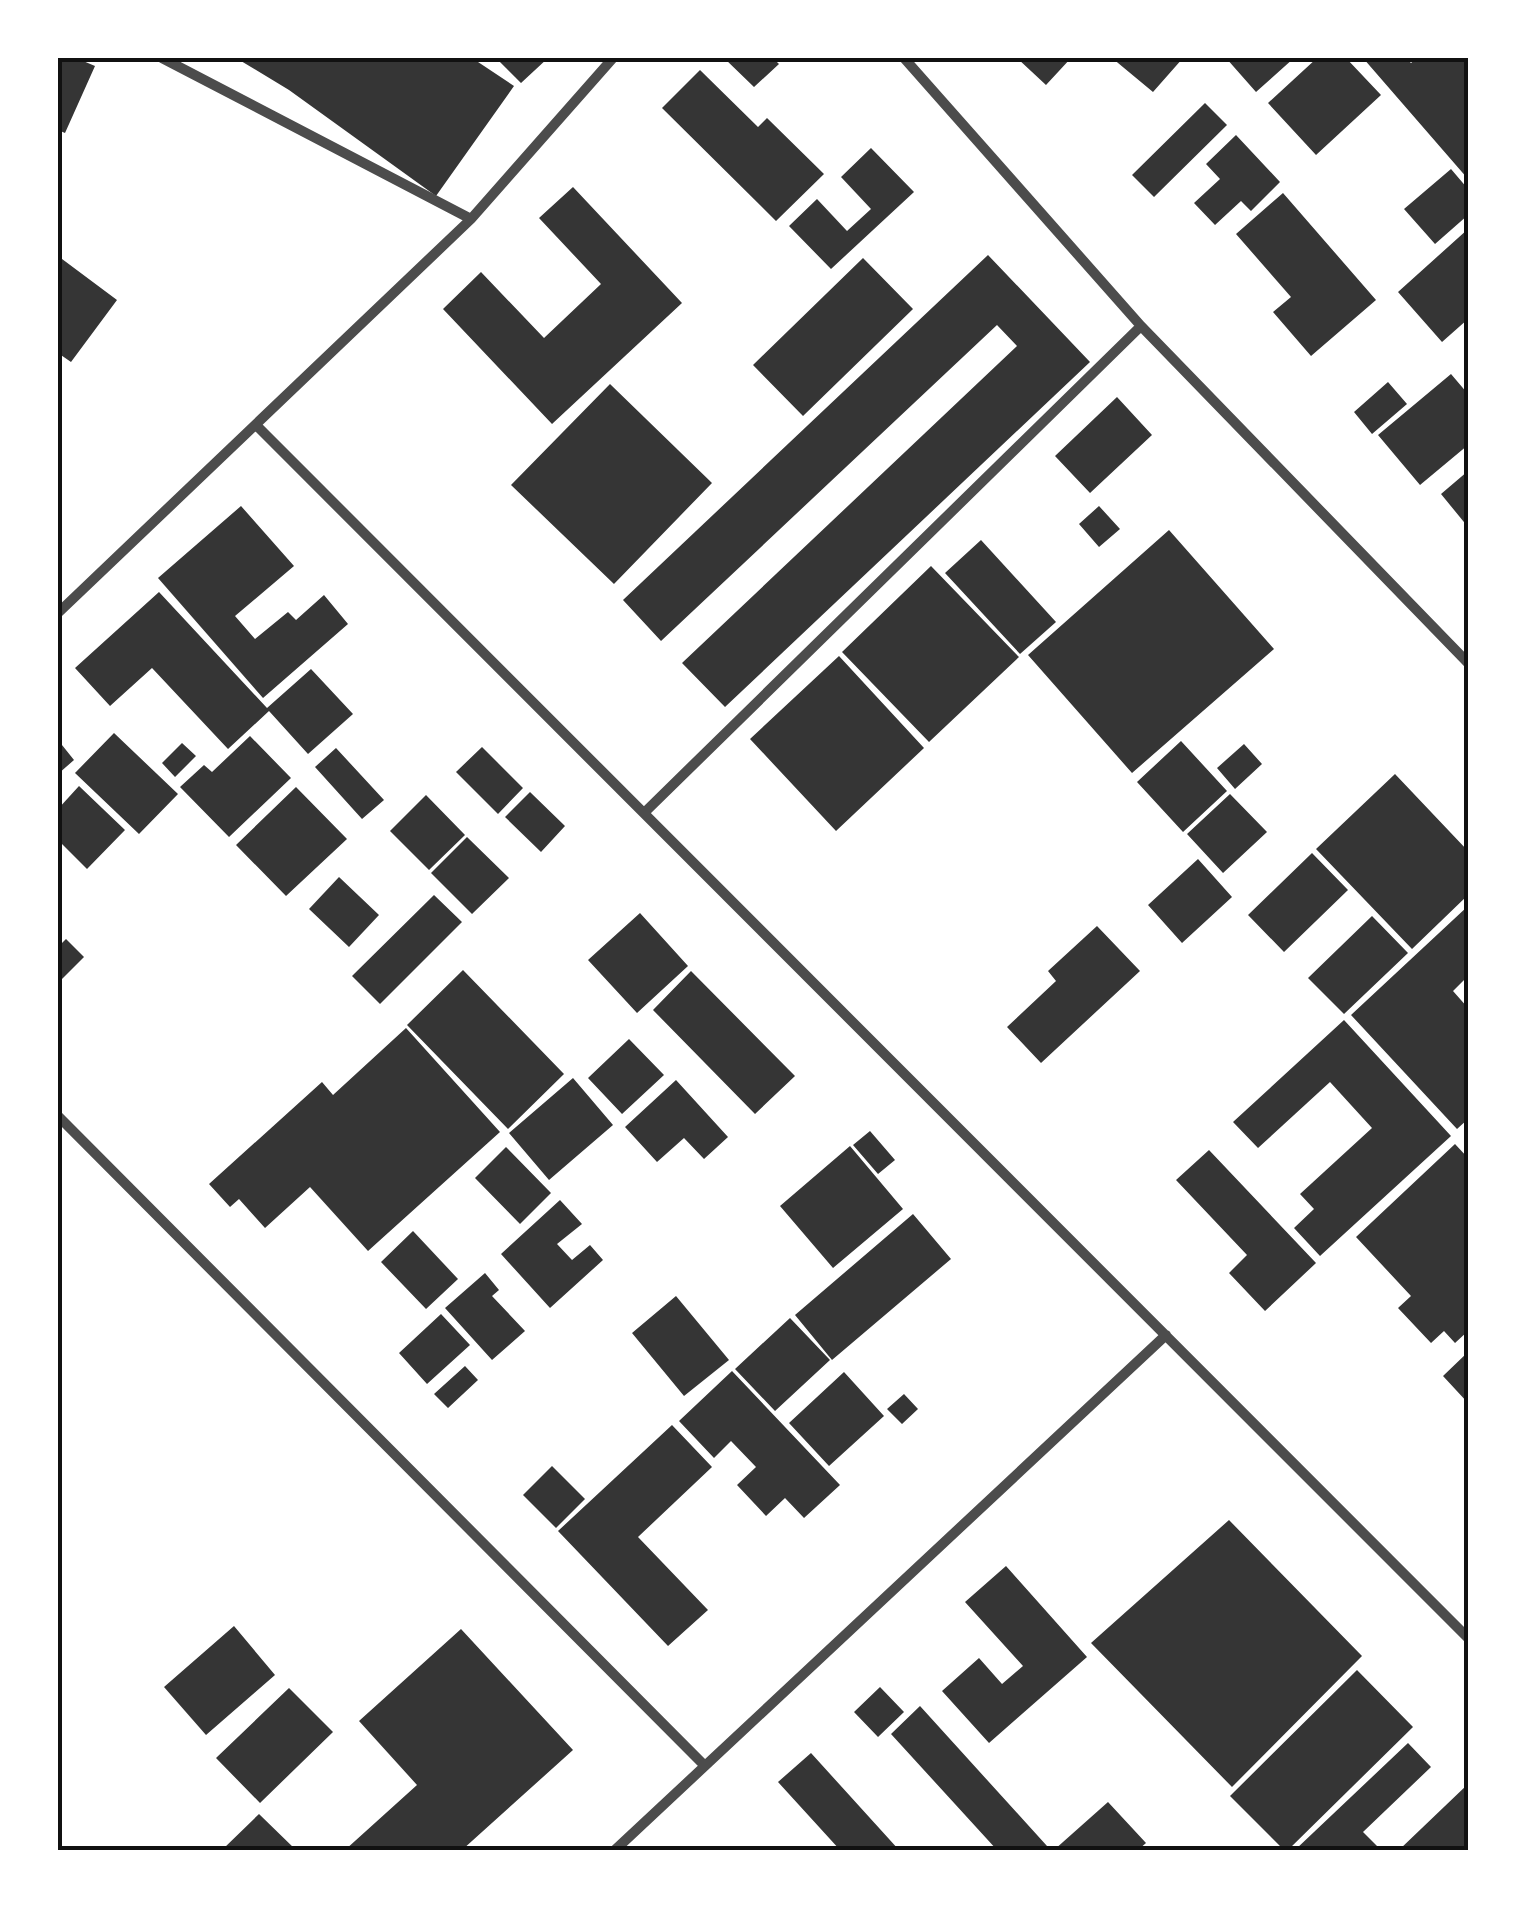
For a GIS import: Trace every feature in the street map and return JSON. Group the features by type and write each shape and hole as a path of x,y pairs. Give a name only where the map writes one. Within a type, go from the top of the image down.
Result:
{"street":[{"path":"162,58 471,219"},
{"path":"58,613 471,219 614,58"},
{"path":"904,58 1141,326 1468,663"},
{"path":"644,813 1141,326"},
{"path":"256,425 1468,1638"},
{"path":"58,1116 704,1765"},
{"path":"615,1850 1166,1335"}],"building":[{"path":"58,58 76,58 95,66 65,133 58,130"},
{"path":"236,58 472,58 514,86 436,196 289,90"},
{"path":"496,58 548,58 521,83"},
{"path":"724,58 773,58 779,64 754,87"},
{"path":"1017,58 1071,58 1046,85"},
{"path":"1112,58 1183,58 1153,92"},
{"path":"1226,58 1294,58 1256,92"},
{"path":"1317,58 1346,58 1381,95 1316,155 1268,103"},
{"path":"1363,58 1406,58 1411,63 1417,58 1468,58 1468,179"},
{"path":"700,70 758,127 767,118 824,174 776,221 662,108"},
{"path":"1205,103 1227,125 1154,197 1132,175"},
{"path":"1236,135 1280,182 1251,211 1241,201 1215,225 1194,203 1220,179 1206,164"},
{"path":"871,148 914,192 831,269 789,226 817,199 847,231 871,209 841,177"},
{"path":"1451,169 1468,189 1468,215 1435,244 1404,209"},
{"path":"573,187 682,303 552,424 443,309 481,272 544,338 601,284 539,218"},
{"path":"1283,193 1376,300 1311,356 1273,312 1291,297 1236,234"},
{"path":"1468,229 1468,319 1442,342 1398,292"},
{"path":"988,255 1090,362 725,707 682,663 1017,346 997,325 661,641 623,600"},
{"path":"58,256 117,300 71,362 58,353"},
{"path":"863,258 913,309 803,416 753,365"},
{"path":"1451,374 1468,394 1468,445 1420,485 1378,435"},
{"path":"1388,382 1407,404 1372,434 1354,412"},
{"path":"610,384 712,483 614,584 511,485"},
{"path":"1117,397 1152,435 1090,493 1055,456"},
{"path":"1468,471 1468,527 1441,494"},
{"path":"241,506 294,566 235,616 255,639 288,612 296,620 324,595 348,624 263,698 158,578"},
{"path":"1099,506 1120,529 1099,547 1079,524"},
{"path":"1169,530 1274,649 1132,773 1028,655"},
{"path":"981,540 1056,622 1020,654 945,573"},
{"path":"931,566 1019,657 929,742 842,652"},
{"path":"159,592 267,708 311,669 353,714 308,754 269,711 228,749 152,668 110,706 75,668"},
{"path":"839,656 924,748 836,831 750,739"},
{"path":"114,733 178,794 139,834 75,773"},
{"path":"250,736 291,778 229,837 180,787 204,765 212,772"},
{"path":"58,740 74,760 58,774"},
{"path":"1181,741 1227,791 1183,832 1137,782"},
{"path":"182,743 196,756 175,777 162,763"},
{"path":"1244,744 1262,764 1235,789 1217,768"},
{"path":"482,747 523,788 498,814 456,772"},
{"path":"336,748 384,800 362,819 315,767"},
{"path":"1395,774 1468,851 1468,895 1412,949 1316,849"},
{"path":"79,786 125,830 87,869 58,840 58,809"},
{"path":"296,787 347,839 286,896 236,845"},
{"path":"530,792 565,826 541,852 505,817"},
{"path":"1230,794 1267,832 1223,873 1187,834"},
{"path":"426,795 465,835 429,870 390,831"},
{"path":"467,837 509,878 472,914 431,873"},
{"path":"1312,853 1348,890 1284,952 1248,915"},
{"path":"1198,859 1232,897 1182,943 1148,905"},
{"path":"339,877 379,915 349,947 309,909"},
{"path":"434,895 462,922 380,1004 352,976"},
{"path":"1468,906 1468,976 1453,991 1468,1008 1468,1119 1457,1129 1351,1015"},
{"path":"640,913 688,966 637,1013 588,960"},
{"path":"1372,916 1408,953 1344,1014 1308,978"},
{"path":"1097,926 1140,971 1041,1063 1007,1027 1056,981 1048,971"},
{"path":"66,939 84,957 58,983 58,947"},
{"path":"463,970 564,1074 508,1129 407,1025"},
{"path":"691,971 795,1076 755,1114 653,1010"},
{"path":"1344,1020 1451,1136 1320,1256 1294,1228 1314,1209 1300,1194 1372,1128 1330,1082 1258,1148 1233,1122"},
{"path":"406,1028 500,1132 368,1251 310,1187 265,1228 239,1199 230,1207 209,1184 322,1082 333,1095"},
{"path":"629,1039 664,1075 622,1114 588,1078"},
{"path":"573,1078 613,1125 549,1180 509,1133"},
{"path":"676,1080 728,1137 704,1159 684,1138 657,1162 625,1127"},
{"path":"870,1131 895,1160 878,1174 853,1145"},
{"path":"1455,1144 1468,1158 1468,1331 1455,1343 1444,1331 1431,1343 1398,1308 1411,1296 1356,1237"},
{"path":"850,1146 903,1209 833,1268 780,1206"},
{"path":"506,1147 551,1193 520,1224 475,1178"},
{"path":"1209,1150 1316,1263 1265,1311 1229,1273 1247,1255 1176,1180"},
{"path":"560,1200 582,1224 557,1244 572,1260 590,1245 603,1260 550,1308 501,1254"},
{"path":"913,1214 951,1259 832,1360 795,1315"},
{"path":"413,1231 458,1279 426,1309 381,1262"},
{"path":"485,1273 499,1290 492,1296 525,1331 492,1360 445,1308"},
{"path":"676,1296 729,1360 684,1396 632,1333"},
{"path":"441,1314 470,1345 427,1384 399,1353"},
{"path":"790,1318 830,1360 775,1411 735,1369"},
{"path":"1468,1352 1468,1403 1443,1376"},
{"path":"465,1366 478,1380 448,1408 434,1394"},
{"path":"732,1371 840,1485 804,1518 785,1498 766,1516 737,1485 756,1467 731,1441 714,1458 679,1421"},
{"path":"844,1372 884,1416 829,1466 789,1423"},
{"path":"904,1394 918,1409 902,1424 887,1409"},
{"path":"672,1425 712,1467 638,1537 708,1610 668,1646 558,1531"},
{"path":"552,1466 585,1499 556,1528 523,1495"},
{"path":"1229,1520 1362,1656 1232,1787 1091,1643"},
{"path":"1006,1566 1087,1657 989,1743 942,1691 979,1658 1002,1684 1023,1666 965,1602"},
{"path":"234,1626 275,1675 206,1735 164,1687"},
{"path":"461,1629 573,1750 462,1850 345,1850 417,1785 359,1721"},
{"path":"1357,1670 1413,1727 1284,1850 1230,1796"},
{"path":"880,1687 904,1712 878,1737 854,1712"},
{"path":"289,1688 333,1732 260,1803 216,1758"},
{"path":"920,1706 1047,1846 1043,1850 997,1850 891,1734"},
{"path":"1408,1743 1431,1767 1363,1832 1381,1850 1295,1850"},
{"path":"811,1753 899,1850 840,1850 778,1782"},
{"path":"1468,1784 1468,1850 1399,1850"},
{"path":"1108,1802 1146,1843 1138,1850 1054,1850"},
{"path":"259,1814 296,1850 222,1850"}]}
